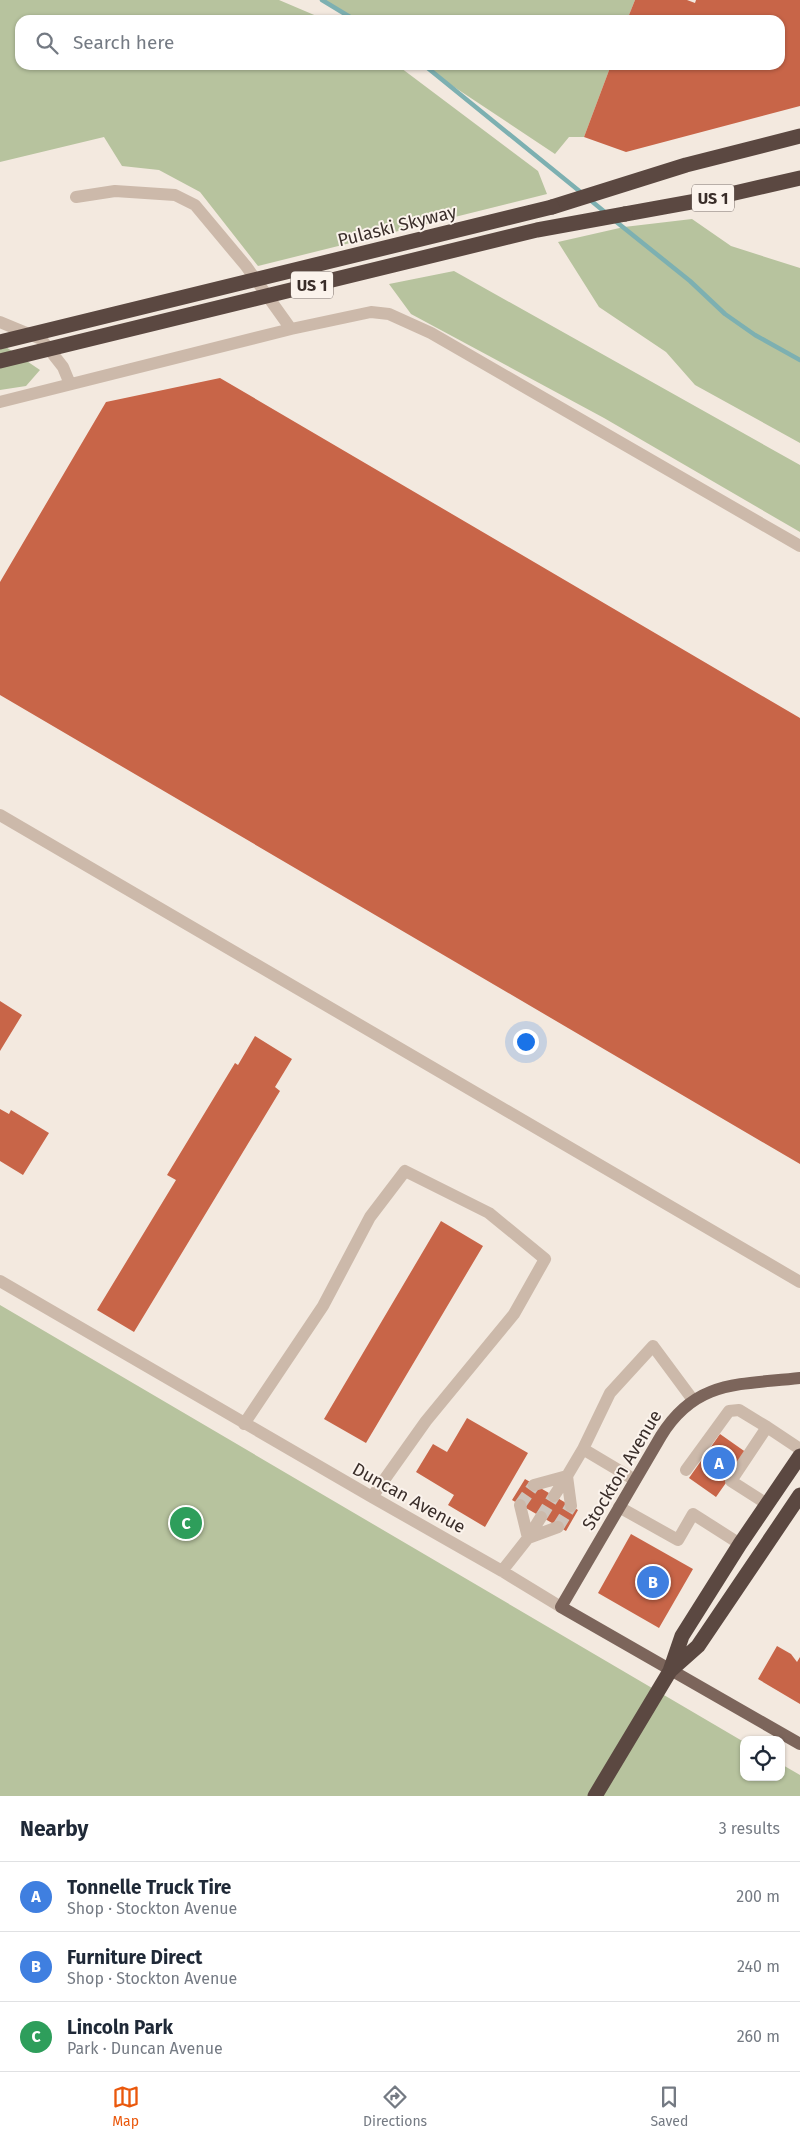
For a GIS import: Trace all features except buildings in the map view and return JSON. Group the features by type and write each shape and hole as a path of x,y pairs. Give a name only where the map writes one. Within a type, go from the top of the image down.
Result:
{"highway":[{"name":"Pulaski Skyway","path":"0,342 552,207 696,163 800,136"},
{"name":"US 1","path":"0,361 537,230 713,198 800,178"},
{"path":"595,1796 670,1671 682,1636 740,1544 800,1456"},
{"path":"670,1671 698,1646 800,1495"}],"main road":[{"name":"Stockton Avenue","path":"561,1607 670,1422 680,1410 693,1400 722,1387 800,1378"},
{"name":"Duncan Avenue","path":"561,1607 800,1744"}],"street":[{"path":"76,196 115,192 175,195 195,205 246,266 291,328"},
{"path":"0,402 291,328 370,312 389,314 431,333 800,546"},
{"path":"0,322 41,339 63,367 70,384"},
{"path":"0,815 800,1282"},
{"path":"244,1424 323,1306 370,1217 404,1170 489,1213 545,1259 514,1314 426,1421 372,1497"},
{"name":"Duncan Avenue","path":"0,1281 561,1607"},
{"path":"554,1496 583,1449 610,1393 653,1346 693,1400"},
{"path":"686,1470 729,1411 739,1410 800,1449"},
{"path":"767,1428 731,1481 767,1504"},
{"path":"583,1449 635,1480"},
{"path":"534,1485 567,1476"},
{"path":"567,1476 571,1506"},
{"path":"520,1505 528,1538"},
{"path":"619,1508 678,1540 694,1514 740,1544"},
{"path":"502,1571 528,1538 541,1517"},
{"path":"528,1538 558,1527"}],"green space":[{"path":"0,0 279,0 314,15 15,15 15,70 404,70 538,171 547,194 258,266 200,192 159,170 122,166 104,137 0,162"},
{"path":"324,0 635,0 629,15 346,15"},
{"path":"429,70 609,70 584,137 569,137 555,154"},
{"path":"692,219 731,246 800,268 800,443 695,385 666,352 599,307 558,242 624,227"},
{"path":"454,271 800,465 800,532 604,418 411,314 389,284"},
{"path":"0,343 40,370 26,386 0,390"},
{"path":"0,1305 740,1740 740,1781 785,1781 785,1766 800,1775 800,1796 0,1796"}],"waterway":[{"path":"322,0 347,15"},
{"path":"430,70 583,194"},
{"path":"589,199 606,213"},
{"path":"614,220 690,281 725,314 755,335 800,360"}],"tunnel":[{"path":"520,1505 534,1485"},
{"path":"541,1517 554,1496"},
{"path":"558,1527 571,1506"}],"place":[{"name":"Tonnelle Truck Tire","path":"719,1463"},
{"name":"Lincoln Park","path":"186,1523"},
{"name":"Furniture Direct","path":"653,1582"}]}
